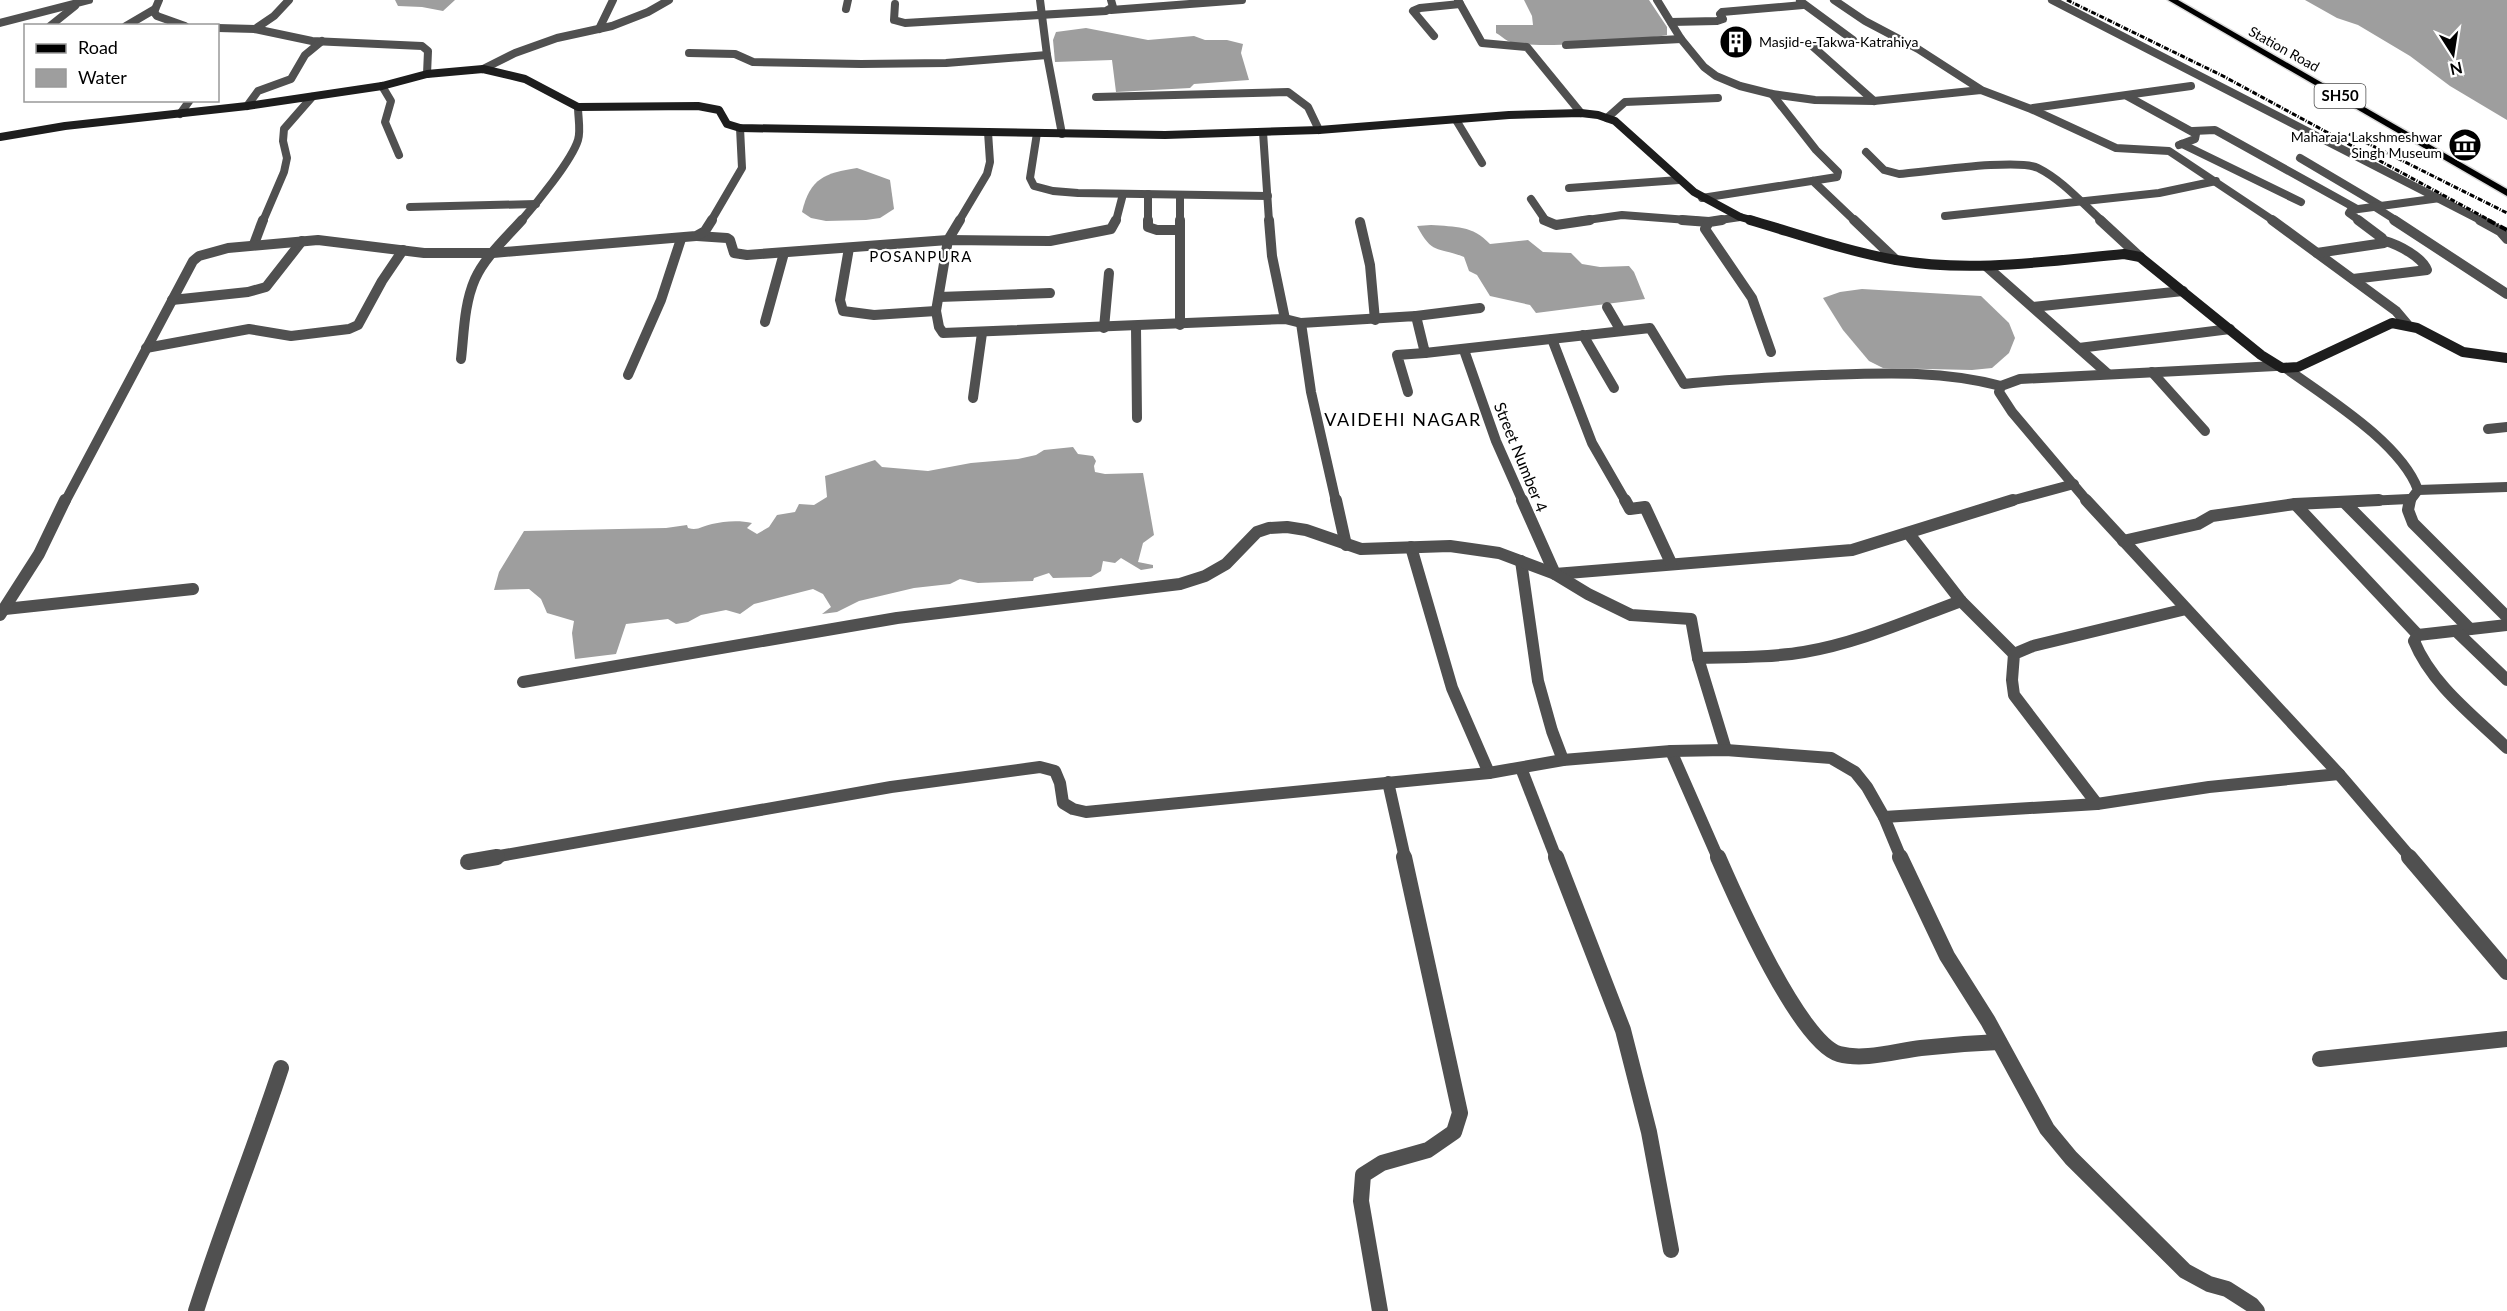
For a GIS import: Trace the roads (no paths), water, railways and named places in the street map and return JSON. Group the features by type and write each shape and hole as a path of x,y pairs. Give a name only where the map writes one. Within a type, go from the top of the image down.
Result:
{"main road":[{"name":"Station Road","path":"2172,0 2507,193"},
{"path":"0,136 65,126 248,106 382,86 427,74 483,69 525,79 578,107 664,105 710,107 723,114 727,124 740,128 1165,135 1319,130 1581,113 1607,118 1624,128 1679,180 1702,198 1740,217 1896,260 1986,266 2124,254 2140,257 2281,367 2298,367 2385,324 2407,324 2463,352 2507,358"}],"street":[{"path":"0,23 89,0"},
{"path":"129,24 154,9 159,0"},
{"path":"255,29 274,16 289,0"},
{"path":"599,29 613,0"},
{"path":"483,69 515,53 557,38 599,29 648,12 669,0"},
{"path":"846,9 848,0"},
{"path":"1040,0 1047,55 1062,134"},
{"path":"1111,10 1112,0"},
{"path":"895,4 894,20 905,23 1242,0"},
{"path":"1657,0 1681,39 1704,67 1716,76 1740,86 1772,94 1815,100 1874,101 1981,90"},
{"path":"1834,0 1864,21 1918,49 1981,90 2031,109 2116,148 2163,149 2197,137 2193,131 2127,96"},
{"path":"2052,0 2504,230 2507,239"},
{"path":"1434,36 1413,10 1459,2 1482,43 1527,46 1581,113"},
{"path":"52,24 78,3"},
{"path":"1671,22 1717,21 1723,19 1720,14 1722,12 1801,3 1853,40"},
{"path":"154,9 157,16 180,24"},
{"path":"219,28 255,29 297,39 422,46 428,51 427,74"},
{"path":"1566,45 1681,39"},
{"path":"248,106 258,91 288,82 305,55 322,41"},
{"path":"1810,44 1874,101"},
{"path":"690,53 735,54 753,62 861,64 946,63 1047,55"},
{"path":"382,86 391,100 385,122 399,155"},
{"path":"2031,109 2191,87"},
{"path":"1096,98 1288,92 1306,104 1313,113 1319,130"},
{"path":"1702,198 1837,177 1838,172 1816,150 1772,94"},
{"path":"254,244 274,191 284,172 287,158 283,141 284,129 312,97"},
{"path":"1607,118 1625,102 1718,98"},
{"path":"180,114 189,102"},
{"path":"461,358 467,306 475,279 493,253 536,204 579,138 578,107"},
{"path":"1456,120 1482,163"},
{"path":"696,236 705,231 742,168 740,128"},
{"path":"2193,131 2215,130 2357,209"},
{"path":"988,132 990,162 987,174 948,240 936,311 939,327 943,333 1180,326 1285,319 1301,323 1375,320 1480,308"},
{"path":"1263,132 1272,256 1285,319"},
{"path":"1036,133 1030,178 1034,186 1053,191 1123,194 1268,196"},
{"path":"2182,144 2301,202"},
{"path":"2163,149 2216,181 2318,253 2396,311 2407,324"},
{"path":"1866,152 1884,170 1899,174 2014,164 2036,167 2064,186 2140,257"},
{"path":"2301,158 2507,294"},
{"path":"1569,188 1679,180"},
{"path":"1813,181 1896,260"},
{"path":"1945,216 2159,194 2216,181"},
{"path":"2,612 39,554 73,484 193,261 215,250 254,244 340,241 424,253 493,253 696,236 727,237 734,253 739,255 948,240 1038,242 1106,231 1114,227 1123,194"},
{"path":"1148,194 1148,227 1157,230 1180,230"},
{"path":"1180,195 1180,326"},
{"path":"2353,279 2427,270 2426,266 2417,259 2394,243 2385,241 2349,213 2357,209 2440,198"},
{"path":"1531,199 1545,220 1556,225 1622,214 1709,222 1740,217"},
{"path":"410,207 536,204"},
{"path":"1360,222 1370,265 1375,320"},
{"path":"1709,222 1705,229 1752,298 1771,352"},
{"path":"628,375 661,300 681,239"},
{"path":"172,300 248,292 266,287 302,241"},
{"path":"2318,253 2381,244 2385,241"},
{"path":"849,248 840,300 843,311 856,314 936,311"},
{"path":"146,348 239,330 249,329 291,336 358,326 390,267 403,250"},
{"path":"765,322 784,253"},
{"path":"1986,266 2108,374"},
{"path":"1104,328 1109,273"},
{"path":"2033,307 2183,291"},
{"path":"939,297 1050,292"},
{"path":"1606,307 1621,331"},
{"path":"1416,316 1425,353"},
{"path":"1301,323 1311,392 1346,545"},
{"path":"1136,327 1137,418"},
{"path":"1408,392 1397,355 1464,350 1650,328 1684,384 1724,379 1923,373 1975,378 2001,386 2020,380 2108,374 2281,367 2393,452 2417,482 2418,490"},
{"path":"2079,348 2230,329"},
{"path":"973,398 982,333"},
{"path":"1583,335 1614,388"},
{"path":"1552,339 1592,443 1630,510 1645,507 1671,563"},
{"name":"Street Number 4","path":"1464,350 1496,441 1555,574"},
{"path":"2152,372 2205,431"},
{"path":"2001,386 1999,392 2007,405 2123,542 2339,774 2507,972"},
{"path":"2488,429 2507,427"},
{"path":"1555,574 1852,550 1909,534 1973,511 2074,484"},
{"path":"2507,487 2450,491 2418,490 2409,499 2406,512 2413,523 2507,616"},
{"path":"2123,542 2198,524 2212,516 2295,504 2409,499"},
{"path":"2344,502 2470,629"},
{"path":"2295,504 2418,635"},
{"path":"523,682 897,618 1180,584 1205,576 1226,564 1257,532 1269,528 1287,527 1306,530 1361,549 1450,546 1476,549 1521,561 1555,574 1588,594 1631,615 1691,619 1698,658 1726,750"},
{"path":"1909,534 1962,600 2014,654 2014,669 2010,685 2014,695 2097,804"},
{"path":"1411,548 1452,688 1490,773"},
{"path":"1521,561 1528,591 1531,635 1540,684 1563,760"},
{"path":"2,612 193,589"},
{"path":"1698,658 1758,657 1804,652 1853,640 1962,600"},
{"path":"2014,654 2033,646 2186,609"},
{"path":"2418,635 2507,625"},
{"path":"2456,631 2507,680"},
{"path":"2418,635 2414,641 2417,653 2424,662 2507,748"},
{"path":"468,862 891,787 1040,767 1055,771 1060,783 1063,803 1073,809 1086,812 1490,773 1563,760 1671,751 1726,750 1830,759 1855,772 1867,787 1884,818 1904,867 1947,956 2000,1042 2048,1129 2071,1158 2166,1254 2185,1270 2209,1284 2227,1289 2252,1305 2257,1311"},
{"path":"1671,751 1746,919 1792,1003 1821,1046 1837,1054 1870,1054 1933,1046 2000,1042"},
{"path":"1521,768 1623,1030 1649,1132 1671,1250"},
{"path":"1884,818 2097,804 2209,787 2339,774"},
{"path":"1380,1311 1361,1202 1363,1175 1382,1163 1428,1150 1454,1132 1460,1113 1388,782"},
{"path":"2320,1059 2507,1039"},
{"path":"196,1311 225,1221 263,1123 281,1068"}],"water":[{"path":"395,0 455,0 443,11 398,6"},
{"path":"1524,0 1649,0 1667,27 1667,35 1561,45 1520,44 1508,41 1496,33 1496,25 1533,25 1532,16"},
{"path":"2305,0 2507,0 2507,120 2450,86 2410,56 2358,25 2337,18"},
{"path":"1086,28 1148,40 1194,36 1205,40 1227,40 1243,44 1241,53 1249,80 1194,84 1190,88 1116,92 1112,60 1055,62 1053,40 1056,32"},
{"path":"857,168 890,180 894,209 880,218 866,220 826,221 811,218 802,212 809,191 820,179 836,172"},
{"path":"1431,225 1470,230 1490,244 1528,240 1543,252 1571,253 1582,264 1600,267 1629,266 1634,272 1645,299 1536,313 1530,305 1490,296 1477,275 1469,271 1464,257 1436,249 1427,242 1417,226"},
{"path":"1862,289 1981,296 2009,323 2015,338 2009,353 1992,368 1972,370 1883,368 1869,361 1843,330 1823,298 1840,292"},
{"path":"1073,447 1078,454 1093,456 1096,461 1095,472 1143,473 1154,535 1143,543 1138,562 1153,565 1153,568 1141,570 1121,558 1115,563 1103,561 1101,571 1091,577 1053,578 1049,573 1034,578 1033,581 978,583 960,579 950,584 914,588 859,601 837,612 822,614 831,607 823,594 813,589 754,604 740,614 726,610 701,615 688,622 676,624 668,619 626,624 616,654 575,659 572,633 574,621 547,613 541,599 529,589 494,590 499,572 524,531 666,528 687,525 688,528 695,529 737,521 752,523 747,528 757,534 769,527 777,515 795,512 799,504 814,505 827,497 825,476 875,460 882,467 928,471 971,463 1018,459 1036,455 1044,450"}],"railway":[{"path":"2067,0 2223,76 2491,221"},
{"path":"2349,134 2507,213"},
{"path":"2488,220 2507,230"}],"place":[{"name":"Masjid-e-Takwa-Katrahiya","path":"1736,42"},
{"name":"Maharaja Lakshmeshwar Singh Museum","path":"2465,145"}],"district":[{"name":"POSANPURA","path":"921,257"},
{"name":"VAIDEHI NAGAR","path":"1403,420"}]}
